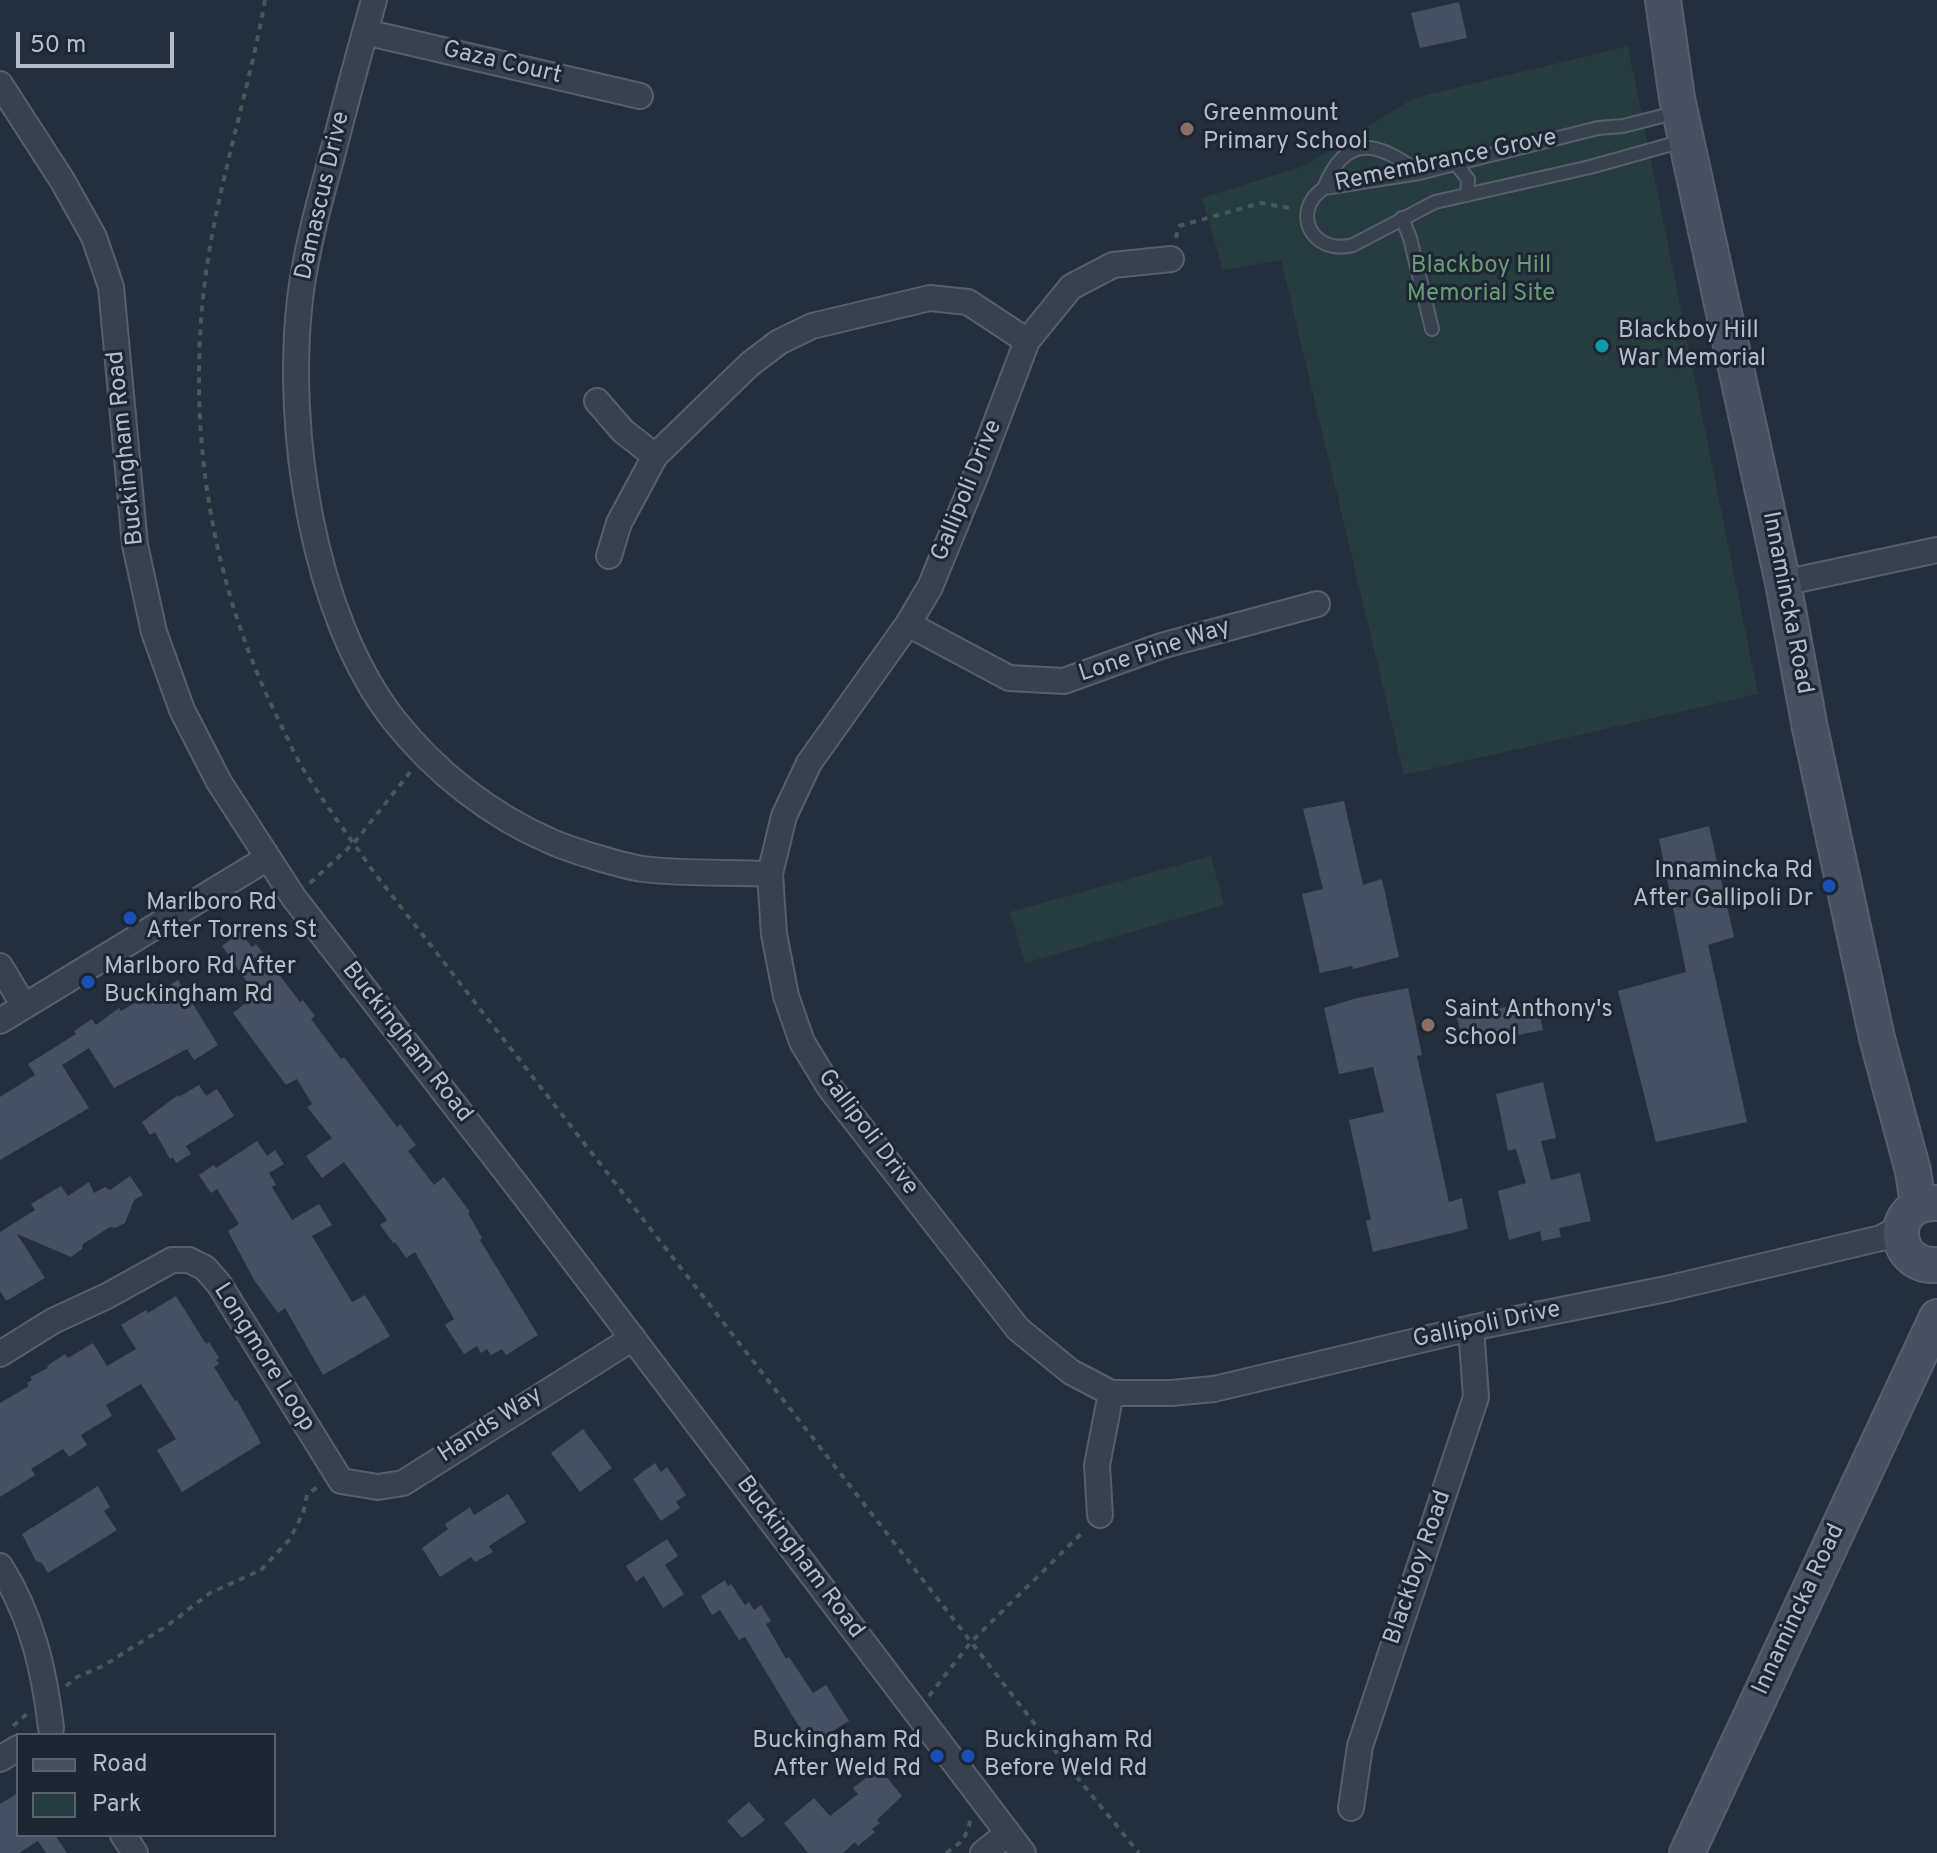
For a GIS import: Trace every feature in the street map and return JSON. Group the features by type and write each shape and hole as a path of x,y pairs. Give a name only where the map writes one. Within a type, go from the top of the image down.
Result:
{"main road":[{"name":"Innamincka Road","path":"1645,0 1681,116"},
{"name":"Innamincka Road","path":"1663,0 1681,116 1783,583 1813,743 1894,1108 1913,1171 1922,1231 1926,1295 1914,1367"},
{"name":"Innamincka Road","path":"1687,1853 1937,1317"}],"street":[{"name":"Damascus Drive","path":"374,0 311,233 300,298 295,360 298,430 308,509 329,591 360,665 394,720 441,772 494,812 552,842 641,869 770,874"},
{"name":"Gaza Court","path":"365,32 640,96"},
{"name":"Buckingham Road","path":"0,84 62,180 99,249 111,287 135,545 154,632 182,710 219,782 294,898 633,1338 1023,1853"},
{"name":"Gallipoli Drive","path":"1171,259 1113,265 1071,287 1027,341 930,587 908,624 809,763 784,816 770,874 774,934 786,996 802,1042 830,1088 1018,1329 1071,1372 1111,1393 1214,1389 1471,1328 1666,1289 1922,1231"},
{"path":"609,556 619,523 655,456 750,364 779,342 812,326 930,298 968,302 1027,341"},
{"path":"597,401 623,431 655,456"},
{"path":"1783,583 1937,550"},
{"name":"Lone Pine Way","path":"908,624 1009,678 1064,681 1161,646 1317,604"},
{"path":"0,1021 266,859"},
{"path":"0,966 24,1006"},
{"name":"Longmore Loop","path":"0,1354 53,1321 107,1296 155,1268 172,1260 189,1260 205,1268 219,1284 327,1482"},
{"name":"Blackboy Road","path":"1351,1808 1360,1746 1476,1397 1471,1328"},
{"name":"Hands Way","path":"327,1482 378,1487 403,1483 633,1338"},
{"path":"1100,1515 1097,1465 1111,1393"},
{"path":"0,1566 28,1621 44,1674 49,1733"},
{"path":"0,1759 14,1738"},
{"path":"983,1853 1007,1834"}],"lane":[{"name":"Remembrance Grove","path":"1681,116 1590,167 1435,202 1353,245 1339,249 1327,246 1316,239 1310,228 1308,212 1315,194 1324,188 1419,173 1681,116"},
{"path":"1324,188 1340,158 1365,147 1395,154 1419,173"},
{"path":"1455,163 1468,179 1467,195"},
{"path":"1402,218 1410,238 1432,329"}],"path":[{"path":"265,0 257,44 233,134 204,289 200,366 201,443 211,526 233,610 263,690 303,770 373,871 971,1642 1139,1853"},
{"path":"1171,259 1179,226 1261,203 1308,212"},
{"path":"294,898 354,843 414,767"},
{"path":"16,1733 32,1707 77,1677 103,1666 168,1625 210,1593 261,1570 290,1539 303,1513 307,1495 327,1482"},
{"path":"916,1713 971,1642 1100,1515"},
{"path":"946,1853 960,1845 968,1831 970,1819"}],"green space":[{"name":"Blackboy Hill Memorial Site","path":"1628,46 1758,694 1404,775 1281,260 1223,270 1202,198 1304,166 1414,98"},
{"path":"1211,856 1224,905 1025,963 1010,912"}],"building":[{"path":"1459,2 1467,38 1420,48 1411,13"},
{"path":"1344,801 1363,885 1382,879 1399,957 1353,969 1352,966 1320,973 1302,894 1323,889 1303,809"},
{"path":"1709,826 1734,937 1708,945 1747,1122 1656,1142 1618,991 1686,972 1659,839"},
{"path":"240,932 252,947 256,944 300,1002 303,1000 315,1016 311,1019 341,1059 344,1057 397,1127 400,1124 416,1145 408,1151 434,1185 444,1177 470,1212 482,1238 480,1240 538,1335 506,1355 502,1349 491,1355 487,1349 481,1353 477,1346 464,1354 445,1325 454,1319 415,1252 406,1258 394,1244 380,1225 387,1220 344,1162 322,1178 306,1156 332,1138 307,1107 312,1104 297,1079 286,1085 233,1013 256,995 222,946"},
{"path":"178,980 218,1045 194,1060 187,1049 114,1088 89,1048 62,1065 89,1108 0,1160 0,1097 35,1075 28,1064 76,1034 74,1031 92,1019 96,1025 119,1008 121,1011"},
{"path":"1408,988 1422,1055 1417,1056 1449,1202 1462,1198 1468,1229 1373,1252 1366,1220 1371,1220 1349,1120 1384,1112 1373,1067 1339,1074 1324,1008"},
{"path":"1536,1000 1543,1030 1464,1046 1457,1018"},
{"path":"1543,1082 1556,1138 1541,1141 1551,1180 1580,1173 1591,1221 1559,1228 1561,1237 1542,1241 1540,1231 1509,1240 1498,1191 1526,1183 1516,1149 1508,1151 1496,1094"},
{"path":"199,1085 206,1096 217,1089 234,1116 186,1146 191,1154 176,1163 173,1157 170,1159 155,1132 150,1135 142,1122 178,1095"},
{"path":"257,1141 267,1156 275,1150 284,1164 269,1173 276,1185 272,1187 292,1220 319,1204 332,1225 312,1236 352,1302 365,1295 390,1336 323,1375 285,1308 278,1313 254,1280 228,1231 239,1224 217,1189 211,1193 199,1175 214,1165 216,1168"},
{"path":"130,1176 143,1195 134,1200 125,1223 110,1227 83,1244 82,1249 71,1257 17,1234 45,1278 6,1301 0,1291 0,1232 35,1210 31,1204 61,1186 68,1196 89,1182 94,1193 105,1187 110,1190"},
{"path":"176,1296 206,1344 209,1342 219,1358 216,1360 219,1364 214,1367 261,1443 182,1492 157,1450 176,1439 141,1384 106,1405 112,1416 81,1435 87,1445 69,1457 63,1449 31,1469 35,1475 0,1497 0,1403 29,1386 30,1377 65,1354 68,1358 93,1343 107,1366 136,1349 121,1325"},
{"path":"583,1429 612,1468 580,1492 551,1453"},
{"path":"655,1463 661,1472 667,1467 686,1495 676,1502 680,1508 661,1521 633,1479"},
{"path":"98,1486 110,1507 104,1511 117,1530 48,1573 42,1563 36,1561 22,1534"},
{"path":"508,1494 526,1522 489,1546 493,1552 475,1562 471,1557 440,1577 422,1548 448,1529 445,1524 470,1507 474,1515"},
{"path":"667,1539 678,1556 665,1565 684,1594 663,1608 644,1576 636,1582 626,1566"},
{"path":"725,1580 745,1605 749,1602 754,1610 761,1605 771,1621 766,1624 786,1659 789,1657 813,1693 826,1685 849,1721 810,1745 745,1637 739,1640 720,1610 712,1615 701,1596"},
{"path":"879,1768 902,1796 877,1820 880,1823 872,1829 875,1832 858,1846 855,1842 843,1853 808,1853 784,1823 814,1798 830,1816 858,1794 853,1788"},
{"path":"16,1794 16,1837 56,1837 67,1853 46,1853 38,1841 19,1853 0,1853 0,1804"},
{"path":"749,1802 765,1820 742,1838 727,1821"}],"place":[{"name":"Greenmount Primary School","path":"1187,129"},
{"name":"Blackboy Hill War Memorial","path":"1602,346"},
{"name":"Innamincka Rd After Gallipoli Dr","path":"1829,886"},
{"name":"Marlboro Rd After Torrens St","path":"130,918"},
{"name":"Marlboro Rd After Buckingham Rd","path":"88,982"},
{"name":"Saint Anthony's School","path":"1428,1025"},
{"name":"Buckingham Rd After Weld Rd","path":"937,1756"},
{"name":"Buckingham Rd Before Weld Rd","path":"968,1756"}]}
